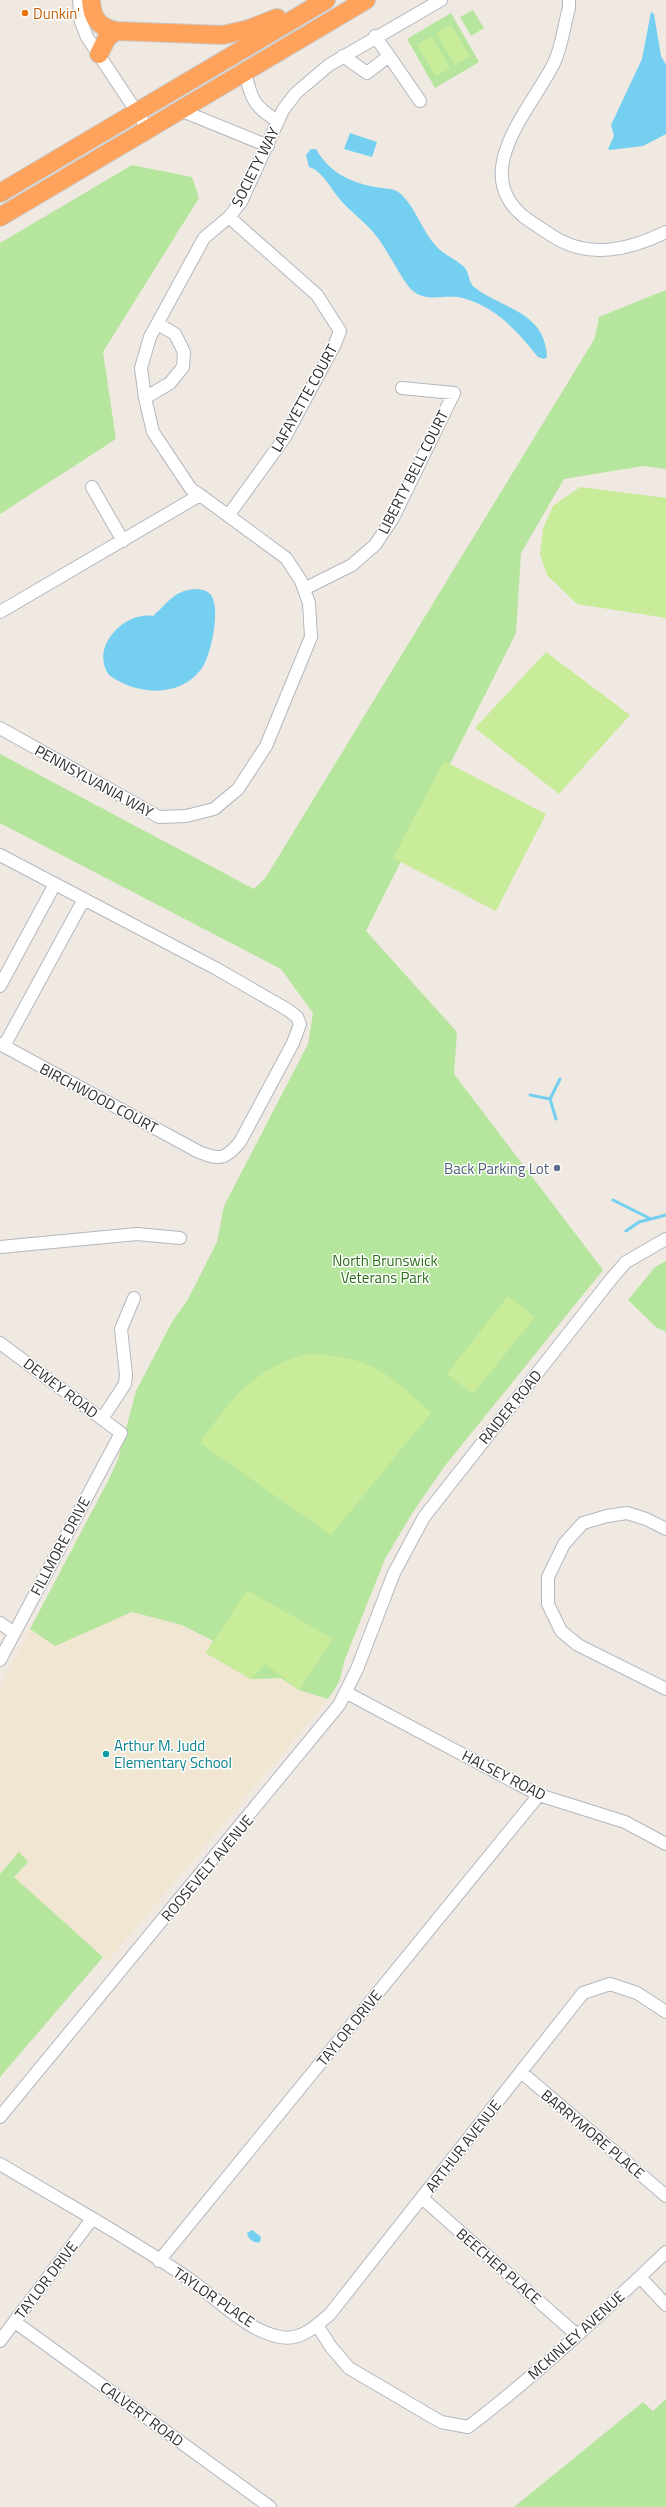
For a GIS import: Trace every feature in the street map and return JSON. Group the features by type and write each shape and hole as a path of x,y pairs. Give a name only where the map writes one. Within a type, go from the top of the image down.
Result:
{"highway":[{"path":"91,0 96,21 102,27 116,31 231,34 253,28 322,0"},
{"path":"0,194 326,0"},
{"path":"0,217 366,0"},
{"path":"99,54 107,38 116,31"}],"street":[{"path":"79,0 83,28 148,129"},
{"name":"SOCIETY WAY","path":"200,495 191,489 153,432 145,398 141,368 150,337 204,238 229,217 241,202 268,146 278,121 289,101 302,86 343,56 375,36 441,0"},
{"path":"569,0 569,8 554,62 507,146 500,164 501,181 505,192 522,215 556,238 579,248 603,252 647,241 666,232"},
{"path":"375,36 420,101"},
{"path":"343,56 368,73 390,56"},
{"path":"245,72 254,102 261,110 278,121"},
{"path":"180,110 268,146"},
{"name":"LAFAYETTE COURT","path":"228,516 285,437 335,344 340,331 317,295 229,217"},
{"path":"145,398 170,383 183,367 184,352 175,334 158,324"},
{"name":"LIBERTY BELL COURT","path":"304,589 352,565 375,545 393,518 454,393 402,388"},
{"path":"92,487 123,540"},
{"path":"0,612 200,495"},
{"name":"PENNSYLVANIA WAY","path":"0,728 159,817 186,816 214,809 238,789 266,746 312,637 309,603 304,589 286,558 200,495"},
{"name":"BIRCHWOOD COURT","path":"0,855 217,969 297,1017 300,1024 293,1042 240,1142 230,1154 220,1158 214,1158 198,1152 2,1045"},
{"path":"0,986 55,884"},
{"path":"2,1045 84,899"},
{"path":"0,1247 137,1234 180,1238"},
{"name":"RAIDER ROAD","path":"383,1600 407,1546 424,1517 455,1475 626,1262 666,1239"},
{"path":"102,1419 125,1384 126,1375 121,1329 134,1298"},
{"name":"DEWEY ROAD","path":"0,1343 121,1433"},
{"name":"FILLMORE DRIVE","path":"0,1660 121,1433"},
{"path":"666,1529 646,1518 627,1513 608,1516 583,1523 564,1544 548,1576 548,1604 561,1631 578,1645 666,1688"},
{"name":"ROOSEVELT AVENUE","path":"0,2117 304,1750 347,1693 383,1600"},
{"path":"0,1623 14,1633"},
{"name":"HALSEY ROAD","path":"347,1693 539,1795 625,1822 666,1844"},
{"name":"TAYLOR DRIVE","path":"159,2261 539,1795"},
{"name":"ARTHUR AVENUE","path":"317,2325 330,2314 584,1993 610,1984 637,1993 666,2012"},
{"name":"BARRYMORE PLACE","path":"521,2072 666,2196"},
{"name":"TAYLOR PLACE","path":"0,2164 189,2279 243,2320 263,2330 288,2337 311,2331 317,2325"},
{"name":"BEECHER PLACE","path":"422,2198 577,2335"},
{"name":"TAYLOR DRIVE","path":"0,2341 92,2219"},
{"name":"MCKINLEY AVENUE","path":"317,2325 349,2368 435,2418 468,2427 577,2335 666,2252"},
{"path":"640,2277 666,2305"},
{"name":"CALVERT ROAD","path":"15,2322 270,2507"}],"shaded area":[{"path":"132,1612 182,1625 213,1642 206,1653 251,1679 281,1678 299,1690 328,1699 108,1961 5,1869 0,1874 0,1687 30,1629 55,1646"}],"green space":[{"path":"473,10 484,28 471,36 460,17"},
{"path":"451,13 479,62 435,88 407,39"},
{"path":"451,25 470,56 455,65 436,33"},
{"path":"432,36 450,68 436,76 417,45"},
{"path":"132,165 192,177 199,198 103,352 116,439 0,514 0,243"},
{"name":"North Brunswick Veterans Park","path":"666,290 666,469 643,466 564,479 521,553 516,633 366,931 457,1032 454,1074 603,1270 444,1467 413,1512 385,1559 345,1659 339,1682 328,1699 299,1690 281,1678 251,1679 206,1653 213,1641 182,1625 132,1612 55,1646 30,1629 109,1479 118,1459 136,1391 172,1322 187,1301 217,1242 224,1206 308,1044 313,1013 281,969 0,823 0,754 254,889 266,877 595,338 599,317"},
{"path":"580,487 666,498 666,618 577,604 547,575 540,554 543,529 553,506"},
{"path":"546,652 630,715 559,794 475,728"},
{"path":"444,761 546,814 496,911 393,858"},
{"path":"666,1261 666,1332 656,1327 628,1300 655,1267"},
{"path":"508,1296 535,1317 473,1394 447,1374"},
{"path":"308,1354 347,1358 376,1369 402,1387 431,1413 331,1535 200,1443 222,1413 245,1387 274,1367 290,1359"},
{"path":"247,1590 333,1639 299,1690 265,1664 251,1679 206,1653"},
{"path":"19,1852 28,1862 14,1877 103,1957 0,2077 0,1874"},
{"path":"666,2399 666,2507 514,2507 643,2402 653,2411"}],"water":[{"path":"651,12 654,14 661,56 666,65 666,134 643,146 610,150 608,149 614,136 611,125 642,59"},
{"path":"350,133 377,142 372,157 344,149"},
{"path":"311,149 316,149 327,164 348,179 378,188 392,189 401,194 411,206 431,240 436,246 465,268 474,287 520,313 530,320 539,330 544,342 547,357 544,359 538,357 515,330 506,322 498,315 477,303 458,297 436,298 422,296 415,293 404,280 383,245 373,232 342,202 322,175 309,167 306,155"},
{"path":"197,589 206,591 211,595 214,602 215,621 209,653 202,668 193,678 182,685 157,691 132,687 109,675 104,664 104,653 107,643 113,633 132,619 142,616 153,616 177,594 183,591"},
{"path":"252,2230 261,2237 260,2242 254,2242 249,2237 247,2233"}],"waterway":[{"path":"556,1119 550,1099 560,1079"},
{"path":"530,1095 550,1099"},
{"path":"613,1200 651,1219 666,1215"},
{"path":"626,1231 639,1222 651,1219"}],"place":[{"name":"Dunkin'","path":"25,13"},
{"name":"Back Parking Lot","path":"557,1168"},
{"name":"Arthur M. Judd Elementary School","path":"106,1754"}]}
